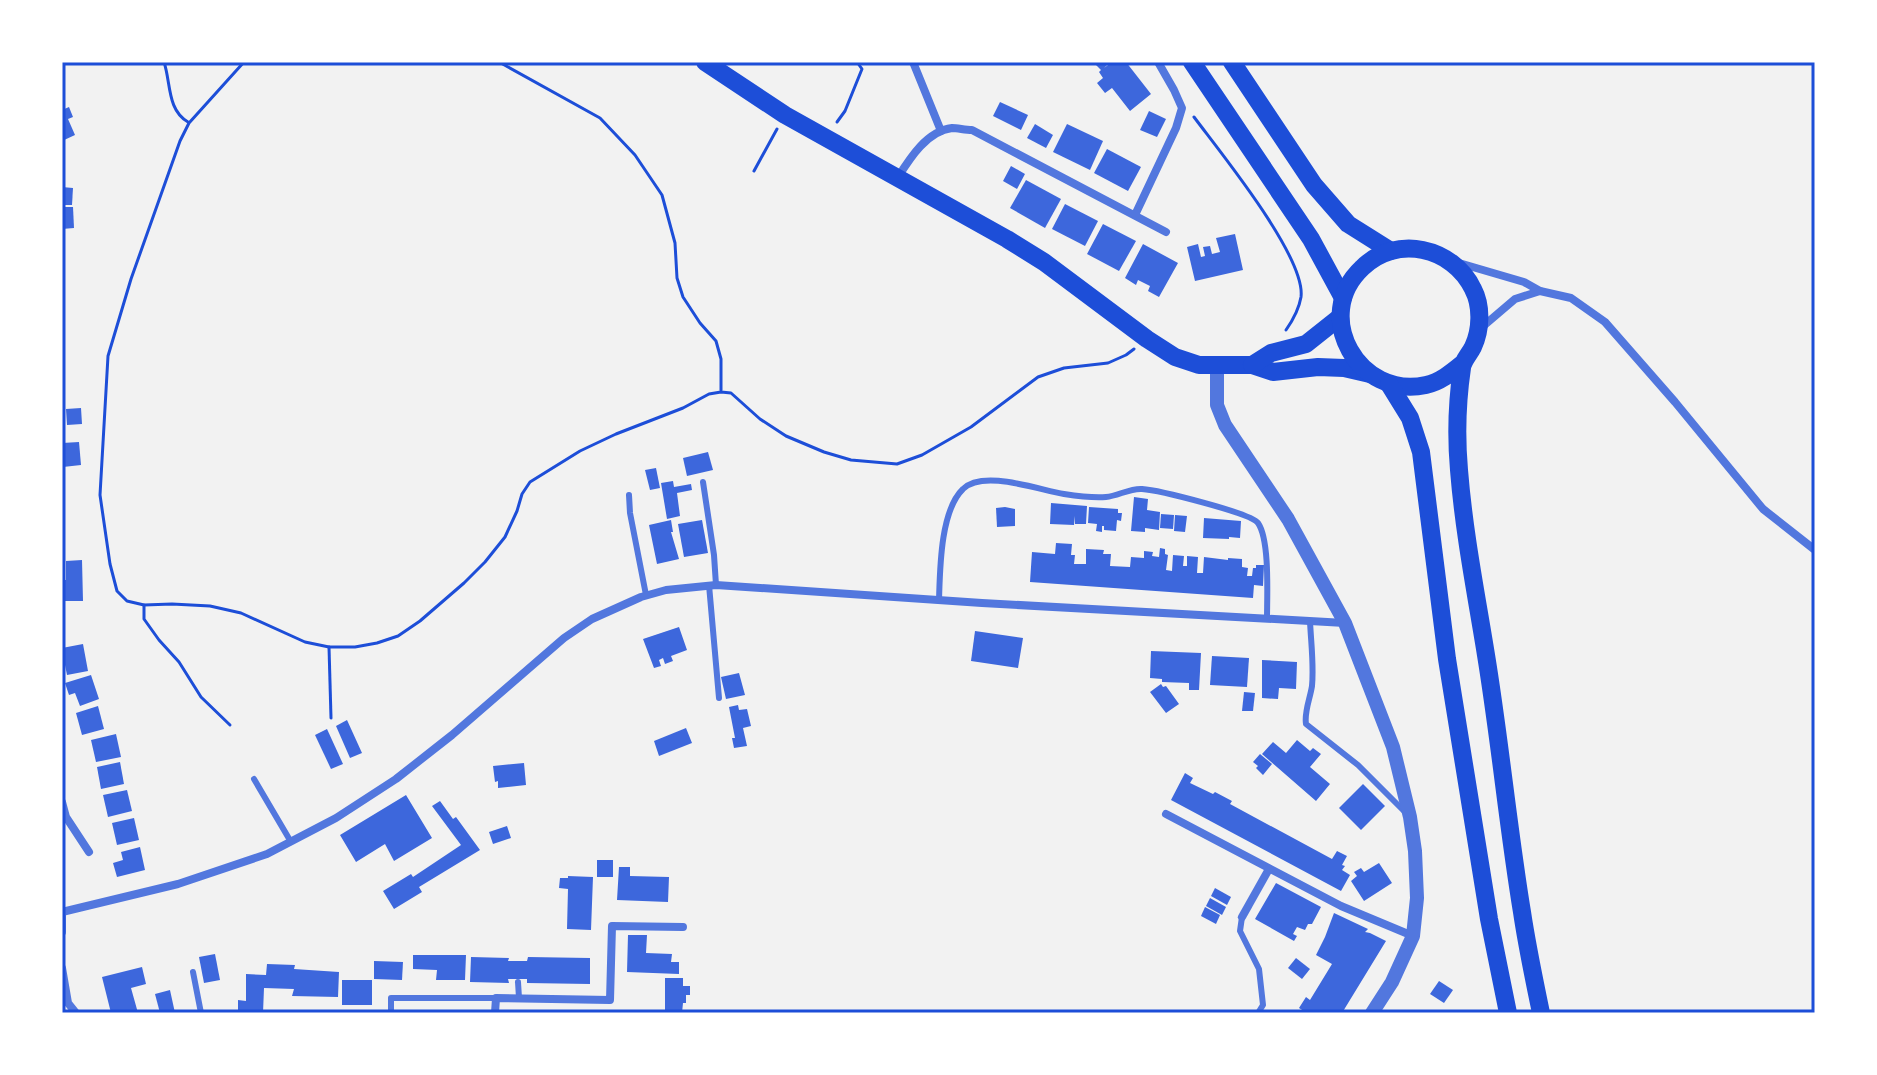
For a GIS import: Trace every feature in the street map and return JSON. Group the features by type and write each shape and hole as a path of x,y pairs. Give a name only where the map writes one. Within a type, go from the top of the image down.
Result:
{"main road":[{"path":"705,62 785,115 1044,262 1147,339 1175,357 1199,365 1252,365 1273,372 1344,368 1370,374 1389,384 1409,387 1429,384 1447,376 1462,364 1473,348 1478,330 1479,310 1475,291 1465,274 1450,260 1432,251 1411,248 1391,251 1375,257 1350,282 1340,317 1344,339 1354,359 1370,374"},
{"path":"1192,62 1311,239 1343,298"},
{"path":"1232,62 1314,185 1348,224 1391,251"},
{"path":"1252,365 1271,353 1306,344 1340,317"},
{"path":"1462,364 1456,439 1463,521 1486,656 1522,912 1541,1013"},
{"path":"1389,384 1410,418 1421,452 1447,659 1489,919 1508,1013"}],"street":[{"path":"913,62 941,131"},
{"path":"1135,215 1176,128 1182,108 1158,62"},
{"path":"898,177 928,139 952,128 972,130 1166,232"},
{"path":"1450,260 1524,282 1540,291 1571,298 1605,322 1763,509 1815,550"},
{"path":"1478,330 1515,299 1540,291"},
{"path":"1217,364 1217,405 1225,425 1288,519 1345,623 1393,747 1410,817 1417,898 1413,936 1392,982 1372,1013"},
{"path":"62,932 62,912 178,884 267,854 336,818 396,779 582,625 623,604 666,590 713,585 1345,623"},
{"path":"62,802 66,817 89,852"},
{"path":"1166,814 1341,906 1413,936"},
{"path":"1242,917 1269,869"},
{"path":"495,1013 496,998 610,1000 612,926 683,927"},
{"path":"62,968 68,1003 76,1013"}],"lane":[{"path":"939,600 940,548 952,506 964,488 982,480 1066,495 1107,497 1140,489 1256,519 1263,532 1266,553 1267,619"},
{"path":"703,482 713,547 719,698"},
{"path":"629,495 646,595"},
{"path":"1310,621 1312,682 1304,715 1306,724 1358,765 1410,817"},
{"path":"254,779 291,842"},
{"path":"1242,917 1240,931 1259,969 1263,1005 1258,1013"},
{"path":"193,972 201,1013"},
{"path":"518,982 519,998"},
{"path":"391,1013 391,998 496,998"}],"path":[{"path":"164,62 178,117 189,123"},
{"path":"244,62 189,123 180,141 131,279 108,356 100,495 110,564 117,591 127,601 144,605 210,606 241,613 305,642 329,647 377,643 398,636 420,621 485,562 505,537 530,482 580,451 709,394 731,393 760,419 786,436 824,452 851,460 897,464 922,455 971,427 1038,377 1064,368 1108,363 1126,355 1147,339"},
{"path":"499,62 600,118 642,165 662,195 675,243 677,278 683,297 716,341 721,359 721,392"},
{"path":"826,138 845,111 862,69 857,62"},
{"path":"1182,108 1189,111 1261,207 1295,271 1302,294 1295,316 1280,339"},
{"path":"754,171 785,115"},
{"path":"144,605 144,619 179,662 201,697 230,725"},
{"path":"329,647 331,718"}],"building":[{"path":"1093,62 1110,62 1104,68 1112,62 1126,62 1151,94 1130,111 1112,88 1105,93 1097,83 1103,78 1099,72 1101,70"},
{"path":"1000,102 1028,115 1021,130 993,116"},
{"path":"69,107 73,117 68,119 75,135 62,141 62,110"},
{"path":"1149,111 1166,119 1157,137 1140,130"},
{"path":"1035,124 1053,135 1046,148 1027,138"},
{"path":"1067,124 1103,141 1090,170 1053,152"},
{"path":"1107,149 1141,167 1128,191 1094,173"},
{"path":"1011,166 1025,174 1017,189 1003,181"},
{"path":"1026,180 1061,199 1045,228 1010,208"},
{"path":"62,187 73,188 72,205 62,205"},
{"path":"1065,204 1098,221 1085,246 1052,229"},
{"path":"62,207 73,207 74,228 62,229"},
{"path":"1103,224 1136,241 1119,271 1087,254"},
{"path":"1235,234 1243,270 1195,281 1187,247 1198,244 1201,257 1205,256 1203,247 1210,246 1212,254 1220,252 1216,238"},
{"path":"1143,244 1178,263 1159,297 1148,291 1150,286 1138,280 1136,285 1125,278"},
{"path":"81,408 82,424 67,425 66,409"},
{"path":"79,442 81,465 63,467 62,443"},
{"path":"708,452 713,470 687,476 683,458"},
{"path":"656,468 660,488 650,490 645,470"},
{"path":"673,481 674,487 691,484 692,490 677,493 680,516 667,519 661,483"},
{"path":"1134,497 1148,499 1147,510 1160,512 1159,530 1145,528 1145,532 1131,531"},
{"path":"1051,503 1087,506 1086,524 1075,524 1075,516 1074,525 1050,524"},
{"path":"1089,507 1118,509 1118,513 1122,513 1121,521 1117,520 1116,531 1104,530 1102,526 1102,532 1096,531 1097,524 1088,523"},
{"path":"996,508 1015,509 1015,526 997,527"},
{"path":"1161,514 1174,515 1173,529 1160,528"},
{"path":"1175,515 1187,516 1185,532 1174,531"},
{"path":"1204,518 1241,521 1240,538 1203,538"},
{"path":"671,520 671,532 679,559 657,564 649,525"},
{"path":"702,520 708,553 684,557 678,524"},
{"path":"1056,543 1072,544 1074,564 1086,564 1086,549 1104,550 1103,554 1111,554 1110,566 1130,567 1131,557 1144,558 1144,551 1153,552 1152,556 1159,557 1160,548 1165,549 1168,555 1166,570 1172,571 1173,555 1184,556 1183,566 1187,566 1187,556 1198,557 1197,573 1203,573 1204,557 1242,559 1242,567 1248,568 1247,576 1252,576 1256,565 1264,565 1263,586 1254,585 1253,598 1030,582 1032,552 1055,554"},
{"path":"82,560 83,601 62,601 66,561"},
{"path":"679,627 687,650 671,656 673,661 665,664 663,658 659,660 661,666 654,668 643,639"},
{"path":"975,631 1023,638 1018,668 971,661"},
{"path":"83,644 88,671 67,675 65,665 62,665 62,648"},
{"path":"1151,651 1201,653 1199,690 1189,690 1189,683 1162,682 1162,679 1150,678"},
{"path":"1212,656 1249,658 1247,687 1210,685"},
{"path":"1262,660 1297,662 1296,689 1279,688 1278,699 1262,698"},
{"path":"739,673 745,695 726,699 721,677"},
{"path":"91,675 99,699 80,706 75,693 69,695 65,683"},
{"path":"1161,684 1179,704 1166,713 1150,692"},
{"path":"1244,692 1255,693 1253,711 1242,711"},
{"path":"738,705 739,710 747,709 751,726 743,728 747,746 734,748 729,707"},
{"path":"98,706 104,729 82,735 76,713"},
{"path":"347,720 362,753 350,758 336,726"},
{"path":"686,728 692,743 659,756 654,741"},
{"path":"327,729 343,764 331,769 315,735"},
{"path":"116,734 121,757 96,762 91,740"},
{"path":"1297,740 1310,751 1313,748 1321,754 1310,767 1330,784 1316,801 1262,754 1273,742 1286,753"},
{"path":"1260,754 1272,764 1263,775 1253,762"},
{"path":"120,762 124,784 101,789 97,767"},
{"path":"524,763 526,785 498,788 493,766"},
{"path":"1185,773 1193,778 1190,783 1232,801 1230,804 1332,859 1337,851 1347,856 1342,870 1350,875 1341,891 1171,800"},
{"path":"1363,784 1385,806 1361,830 1339,808"},
{"path":"127,790 132,811 108,817 103,795"},
{"path":"406,795 432,838 394,861 385,844 356,862 340,835"},
{"path":"440,801 480,850 419,887 422,892 394,909 383,891 411,874 413,877 461,845 432,806"},
{"path":"134,818 139,840 117,845 112,823"},
{"path":"507,826 511,838 493,844 489,832"},
{"path":"140,847 145,870 117,877 113,863 123,860 121,852"},
{"path":"597,860 613,860 613,877 597,877"},
{"path":"1379,863 1392,883 1364,901 1351,881 1357,876 1354,872 1361,868 1364,872"},
{"path":"619,867 630,867 630,876 669,877 668,902 617,900"},
{"path":"593,877 591,930 567,929 568,889 559,888 560,878"},
{"path":"1276,883 1321,907 1305,930 1297,927 1293,934 1297,936 1294,941 1255,919"},
{"path":"1215,888 1231,897 1227,905 1211,896"},
{"path":"1210,898 1226,907 1222,915 1206,906"},
{"path":"1205,907 1220,915 1216,924 1201,916"},
{"path":"1334,913 1386,941 1342,1013 1307,1013 1299,1008 1306,997 1310,1000 1332,964 1316,955"},
{"path":"628,935 647,935 646,953 672,954 671,962 679,962 679,974 627,972"},
{"path":"215,954 220,980 204,983 199,957"},
{"path":"413,955 466,955 465,980 436,980 437,970 413,969"},
{"path":"471,957 509,958 508,961 527,961 528,957 590,958 590,984 527,983 527,979 508,979 509,983 470,982"},
{"path":"1296,958 1310,969 1302,979 1288,968"},
{"path":"374,961 403,962 402,980 374,979"},
{"path":"267,964 339,972 338,997 292,996 294,989 264,988 263,1013 238,1013 238,1000 246,1001 246,974 266,975"},
{"path":"142,967 146,984 131,988 138,1013 111,1013 102,977"},
{"path":"665,978 683,978 683,986 690,986 690,995 686,995 682,1013 665,1013"},
{"path":"342,980 372,980 372,1005 342,1005"},
{"path":"1439,981 1453,990 1444,1003 1430,994"},
{"path":"170,990 175,1013 160,1013 155,994"}]}
